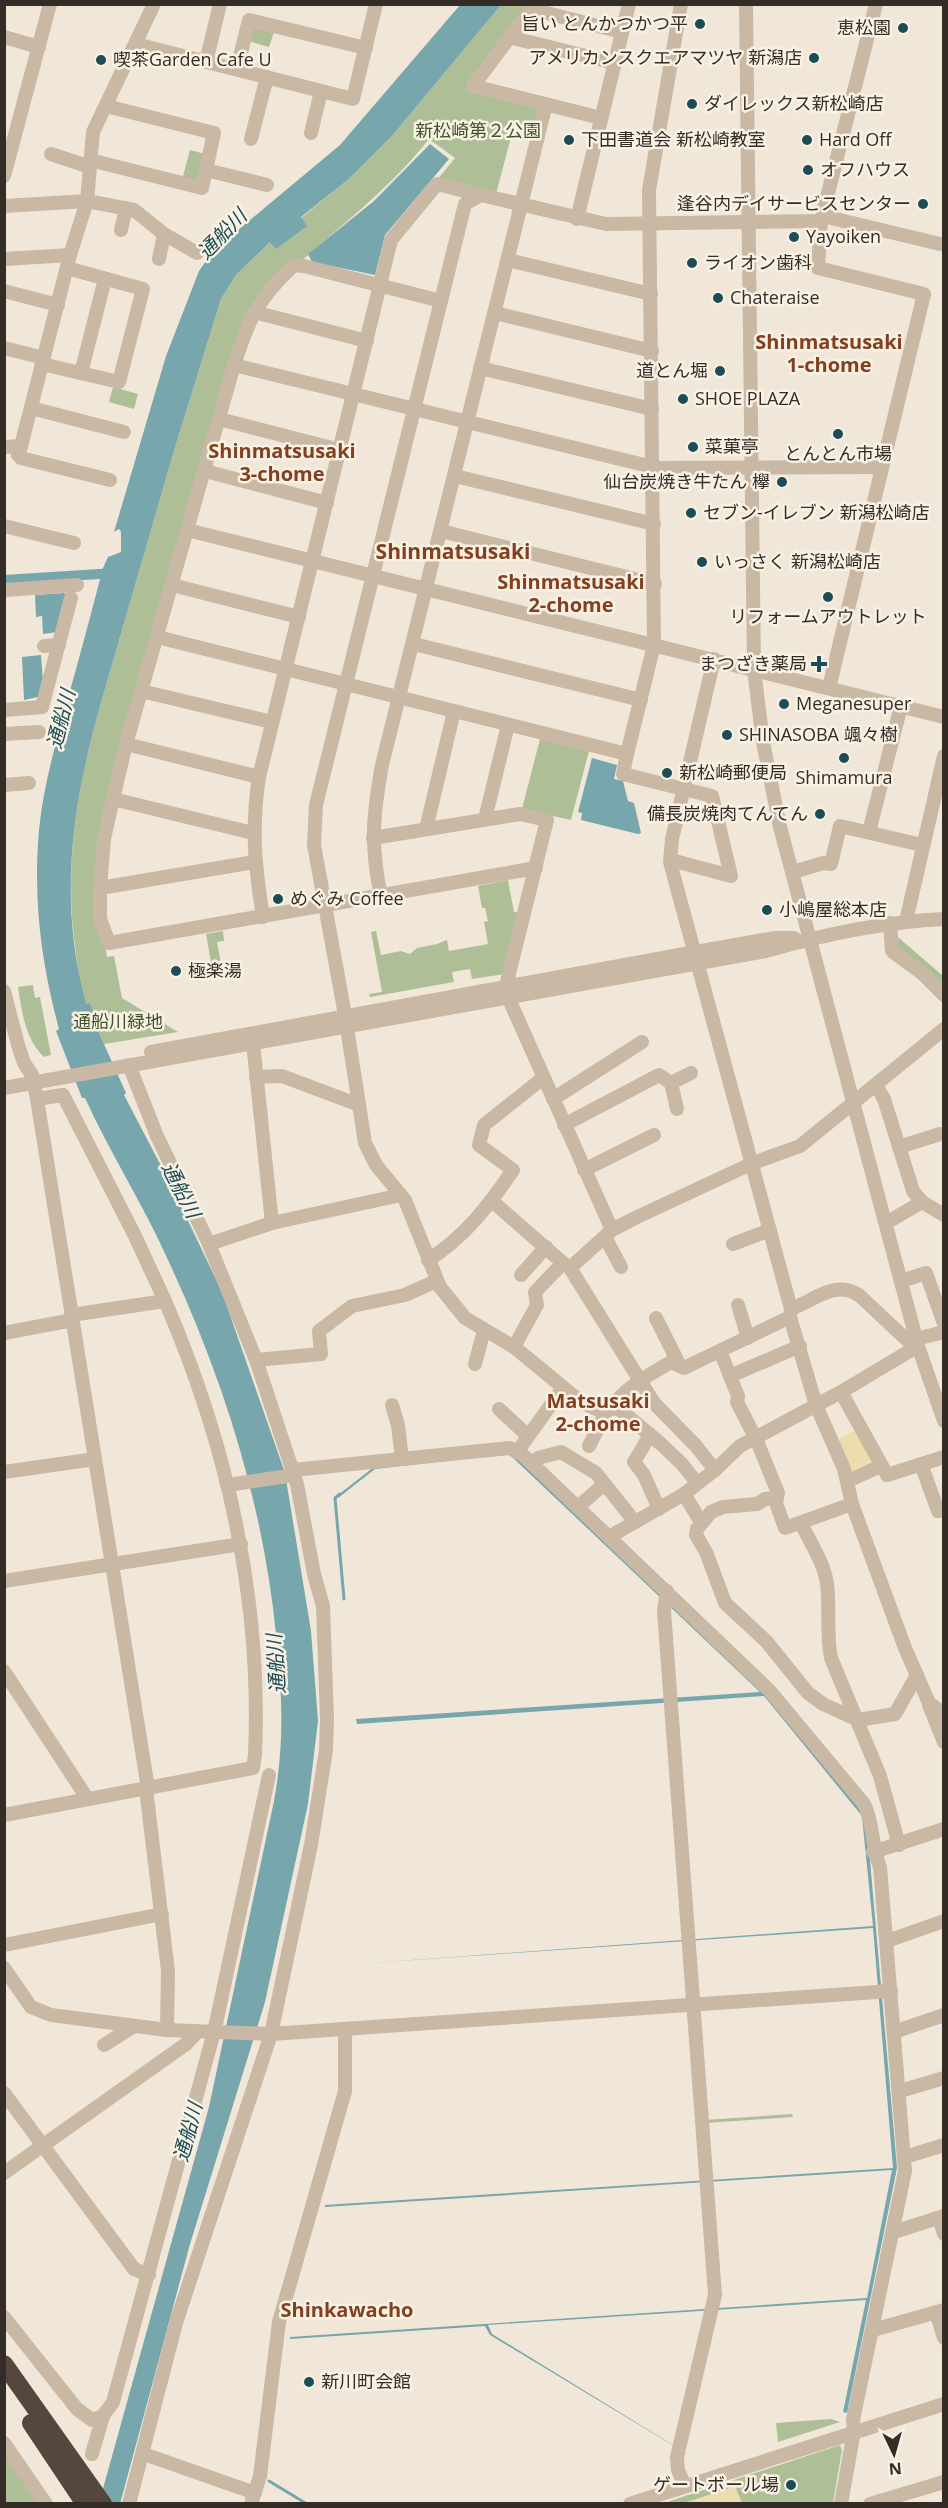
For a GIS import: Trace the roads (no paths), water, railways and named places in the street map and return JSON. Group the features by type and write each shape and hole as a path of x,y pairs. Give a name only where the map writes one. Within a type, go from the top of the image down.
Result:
{"highway":[{"path":"4,2364 103,2504"},
{"path":"4,2384 86,2504"}],"street":[{"path":"4,176 50,4"},
{"path":"110,480 21,458 18,455 68,262 87,201 93,132 154,4"},
{"path":"206,62 220,4"},
{"path":"136,44 353,99 376,4"},
{"path":"577,219 629,4"},
{"path":"671,860 731,876 712,796 623,774 654,645 654,467 649,190 681,4"},
{"path":"746,4 754,670 763,742 773,796 917,1343 944,1421"},
{"path":"829,688 924,294 818,268 822,218 876,4"},
{"path":"601,118 473,86 531,9 622,32"},
{"path":"237,69 249,20 366,48"},
{"path":"4,38 39,47"},
{"path":"509,38 614,63"},
{"path":"251,140 267,77"},
{"path":"311,134 321,91"},
{"path":"381,896 374,861 376,799 546,104"},
{"path":"51,154 202,188 214,133 106,106"},
{"path":"206,170 267,185"},
{"path":"263,917 254,862 253,833 259,777 272,722 391,240 437,184 577,219 606,224 749,222 822,218 940,244"},
{"path":"481,195 465,204 316,805 314,845 324,905 346,1020 364,1143 370,1156 401,1195 436,1281 465,1318 514,1347 562,1389 581,1402 596,1409 619,1409 682,1464 697,1483"},
{"path":"4,206 87,201 126,208 134,210 164,234 197,253"},
{"path":"121,230 126,208"},
{"path":"159,259 164,234"},
{"path":"4,259 68,262 105,279 143,289 119,382 81,373 4,348"},
{"path":"508,260 651,294"},
{"path":"441,301 294,265 272,286 254,312 234,365 126,744 104,839 100,919 109,944 536,868"},
{"path":"81,373 105,279"},
{"path":"4,291 58,305"},
{"path":"254,312 367,341"},
{"path":"495,313 652,351"},
{"path":"234,365 654,467 882,467"},
{"path":"480,368 652,410"},
{"path":"31,408 124,432"},
{"path":"219,419 340,450"},
{"path":"4,447 21,446"},
{"path":"205,471 327,503"},
{"path":"455,476 654,524"},
{"path":"4,526 74,543"},
{"path":"187,530 944,717"},
{"path":"441,531 655,584"},
{"path":"172,585 299,617"},
{"path":"4,590 74,592 42,707 4,710"},
{"path":"157,637 627,754"},
{"path":"414,644 641,700"},
{"path":"44,646 59,645"},
{"path":"714,659 672,838 671,860 674,881 753,1163 790,1313 816,1405 848,1481 852,1504 916,1675 944,1742"},
{"path":"141,691 272,722"},
{"path":"870,832 901,706"},
{"path":"426,829 454,711"},
{"path":"486,819 508,725"},
{"path":"4,734 39,732"},
{"path":"126,744 259,777"},
{"path":"906,921 944,756"},
{"path":"4,785 29,783"},
{"path":"113,799 253,833"},
{"path":"373,838 520,814 547,820 507,992 584,1170 621,1267"},
{"path":"793,872 823,863 831,864 840,826 922,845"},
{"path":"100,888 254,862"},
{"path":"125,1063 346,1020 696,958 766,951 811,938 890,923 944,919"},
{"path":"890,923 892,951 922,973 944,995"},
{"path":"4,991 24,1063 40,1077"},
{"path":"4,1079 40,1077 253,1043 346,1020"},
{"path":"514,1347 537,1305 535,1292 609,1234 753,1163 800,1146 944,1029"},
{"path":"553,1099 642,1042"},
{"path":"253,1043 272,1223"},
{"path":"125,1063 209,1244 256,1360 290,1473 323,1606 327,1719 322,1773 311,1845 271,2034 177,2323 129,2504"},
{"path":"671,1083 691,1073"},
{"path":"564,1125 659,1075 671,1083 676,1109"},
{"path":"256,1077 282,1076 359,1105"},
{"path":"4,1088 40,1077"},
{"path":"40,1077 37,1099 147,1788 168,1971 167,2030"},
{"path":"428,1260 459,1236 492,1201 513,1170 479,1145 484,1125 543,1078"},
{"path":"876,1085 884,1099 913,1191 934,1211 942,1211"},
{"path":"4,1815 253,1768 257,1717 255,1654 233,1483 190,1364 165,1301 135,1236 63,1095 37,1099"},
{"path":"899,1146 940,1134"},
{"path":"584,1170 654,1135"},
{"path":"209,1244 272,1223 401,1195"},
{"path":"492,1201 566,1266 654,1403 696,1446 715,1470"},
{"path":"886,1223 922,1202"},
{"path":"733,1245 770,1230"},
{"path":"521,1275 546,1247"},
{"path":"901,1281 926,1273 944,1324"},
{"path":"256,1360 321,1353 319,1331 352,1306 405,1295 436,1281"},
{"path":"589,1446 609,1409 617,1400 671,1362 684,1368 748,1338 836,1288 845,1289 860,1296 908,1341 917,1343"},
{"path":"4,1333 72,1317 165,1301"},
{"path":"738,1305 748,1338"},
{"path":"656,1318 680,1366"},
{"path":"475,1365 484,1330"},
{"path":"609,1537 684,1494 715,1470 740,1446 754,1437 842,1392 917,1343 944,1332"},
{"path":"730,1376 800,1346"},
{"path":"720,1351 738,1396 737,1402 778,1493 776,1498 785,1528 852,1504"},
{"path":"517,1452 562,1389"},
{"path":"842,1392 887,1475 944,1456"},
{"path":"392,1405 398,1425 402,1459"},
{"path":"499,1409 527,1436"},
{"path":"650,1435 634,1462 644,1475 659,1509"},
{"path":"233,1483 290,1473 510,1448 532,1464 609,1537 666,1598 769,1690 864,1804 869,1814 873,1852 880,1867 905,2171 854,2420 841,2504"},
{"path":"532,1464 538,1458 561,1452 596,1473 603,1485 635,1522"},
{"path":"4,1472 95,1459"},
{"path":"921,1464 938,1511 944,1510"},
{"path":"848,1481 881,1466"},
{"path":"578,1507 603,1485"},
{"path":"684,1494 701,1522"},
{"path":"776,1498 765,1499 757,1504 723,1507 711,1512 701,1522 696,1534 706,1552 725,1603 766,1641 808,1693 833,1711 858,1720 895,1714 904,1693 916,1675"},
{"path":"801,1523 827,1583 828,1642 831,1658 858,1720 885,1792 899,1845"},
{"path":"4,1581 241,1544"},
{"path":"666,1598 671,1700 715,2295 677,2457 678,2470 685,2486"},
{"path":"4,1671 87,1798"},
{"path":"928,1703 937,1712 944,1714"},
{"path":"92,2454 103,2416 113,2402 214,2033 269,1775"},
{"path":"873,1852 944,1829"},
{"path":"4,1945 162,1914"},
{"path":"887,1941 944,1921"},
{"path":"4,1968 31,2007 51,2015 167,2030 214,2033 271,2034 891,1991"},
{"path":"894,2032 944,2015"},
{"path":"104,2045 134,2026"},
{"path":"144,2454 253,2498 260,2476 279,2322 345,2091 345,2029"},
{"path":"4,2173 186,2044 197,2032"},
{"path":"900,2091 944,2078"},
{"path":"4,2093 134,2269 148,2275"},
{"path":"905,2157 944,2145"},
{"path":"894,2232 941,2217 944,2234"},
{"path":"873,2330 940,2311 944,2338"},
{"path":"4,2317 77,2409 92,2420 103,2416"},
{"path":"630,2504 944,2404"},
{"path":"4,2443 46,2504"},
{"path":"870,2504 944,2482"}],"water":[{"path":"460,5 501,5 392,136 349,179 301,217 307,226 276,249 270,242 236,275 221,299 176,444 100,706 76,817 72,854 72,928 86,1004 90,1003 99,1033 126,1093 124,1095 170,1183 222,1292 285,1473 311,1631 318,1721 308,1804 265,2002 190,2244 120,2504 99,2503 209,2107 274,1801 280,1758 281,1698 270,1585 261,1537 251,1489 223,1396 168,1260 85,1098 82,1098 56,1031 59,1029 47,979 38,906 37,856 41,814 54,751 103,568 108,557 121,552 121,532 119,529 114,532 166,356 199,271 214,250 340,145"},
{"path":"430,144 449,159 385,235 375,275 312,262 308,254 374,201"},
{"path":"64,593 67,596 57,632 43,634 42,616 36,617 35,595"},
{"path":"41,655 43,682 38,697 24,700 22,657"},
{"path":"592,758 617,765 614,779 623,781 628,801 634,803 641,833 581,820 582,813 578,812"},
{"path":"510,1452 768,1696 866,1815 897,2168 847,2413 843,2412 866,2300 488,2325 492,2334 704,2464 490,2335 485,2326 290,2339 290,2337 867,2298 892,2170 325,2207 325,2205 893,2168 873,1928 357,1964 873,1926 862,1816 764,1696 357,1724 356,1719 760,1692 509,1454 375,1469 338,1498 338,1495 374,1467"}],"waterway":[{"path":"4,580 115,573"},
{"path":"340,1494 335,1498 344,1599"},
{"path":"269,2481 307,2504"}],"place":[{"name":"旨い とんかつかつ平","path":"700,24"},
{"name":"恵松園","path":"903,28"},
{"name":"アメリカンスクエアマツヤ 新潟店","path":"814,58"},
{"name":"喫茶Garden Cafe U","path":"101,60"},
{"name":"ダイレックス新松崎店","path":"692,104"},
{"name":"下田書道会 新松崎教室","path":"569,140"},
{"name":"Hard Off","path":"807,140"},
{"name":"オフハウス","path":"808,170"},
{"name":"逢谷内デイサービスセンター","path":"923,204"},
{"name":"Yayoiken","path":"794,237"},
{"name":"ライオン歯科","path":"692,263"},
{"name":"Chateraise","path":"718,298"},
{"name":"道とん堀","path":"720,371"},
{"name":"SHOE PLAZA","path":"683,399"},
{"name":"とんとん市場","path":"838,434"},
{"name":"菜菓亭","path":"693,447"},
{"name":"仙台炭焼き牛たん 欅","path":"782,482"},
{"name":"セブン-イレブン 新潟松崎店","path":"691,513"},
{"name":"いっさく 新潟松崎店","path":"702,562"},
{"name":"リフォームアウトレット","path":"828,597"},
{"name":"まつざき薬局","path":"819,664"},
{"name":"Meganesuper","path":"784,704"},
{"name":"SHINASOBA 颯々樹","path":"727,735"},
{"name":"Shimamura","path":"844,758"},
{"name":"新松崎郵便局","path":"667,773"},
{"name":"備長炭焼肉てんてん","path":"820,814"},
{"name":"めぐみ Coffee","path":"278,899"},
{"name":"小嶋屋総本店","path":"767,910"},
{"name":"極楽湯","path":"176,971"},
{"name":"新川町会館","path":"309,2382"},
{"name":"ゲートボール場","path":"791,2485"}],"district":[{"name":"Shinmatsusaki 1-chome","path":"829,354"},
{"name":"Shinmatsusaki 3-chome","path":"282,462"},
{"name":"Shinmatsusaki","path":"453,552"},
{"name":"Shinmatsusaki 2-chome","path":"571,594"},
{"name":"Matsusaki 2-chome","path":"598,1412"},
{"name":"Shinkawacho","path":"347,2310"}],"park label":[{"name":"新松崎第２公園","path":"478,131"},
{"name":"通船川緑地","path":"118,1022"}],"water label":[{"name":"通船川","path":"222,234"},
{"name":"通船川","path":"61,719"},
{"name":"通船川","path":"181,1190"},
{"name":"通船川","path":"276,1664"},
{"name":"通船川","path":"188,2132"}]}
